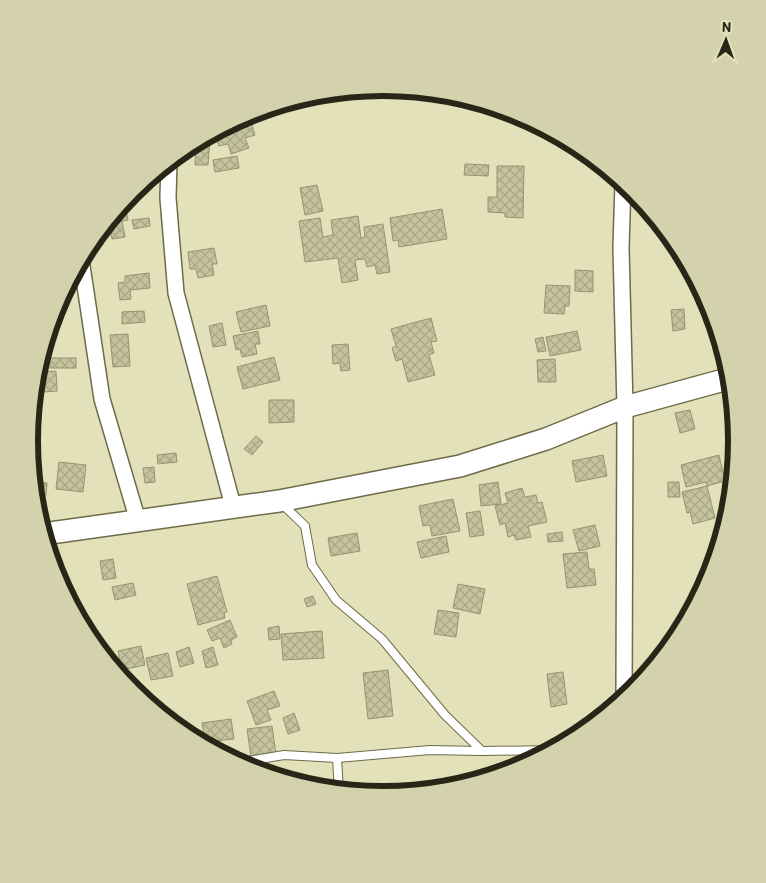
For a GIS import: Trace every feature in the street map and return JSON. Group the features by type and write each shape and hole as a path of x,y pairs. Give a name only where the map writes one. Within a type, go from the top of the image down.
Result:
{"street":[{"path":"169,171 168,198 176,293 233,506"},
{"path":"623,193 620,248 625,407 624,689"},
{"path":"83,271 102,399 138,521"},
{"path":"50,533 279,501 460,466 546,439 625,407 723,380"}],"lane":[{"path":"279,501 305,526 312,565 336,600 382,639 445,715 482,750"},
{"path":"250,761 284,755 337,758 430,750 538,750"},
{"path":"337,758 339,784"}],"building":[{"path":"251,122 255,135 245,138 249,148 231,154 228,144 219,146 216,139"},
{"path":"210,142 208,165 195,165 196,151"},
{"path":"237,156 239,168 215,172 213,160"},
{"path":"465,164 489,165 488,176 464,175"},
{"path":"497,166 524,166 523,218 505,217 505,213 488,212 488,197 497,197"},
{"path":"317,185 323,211 305,215 300,188"},
{"path":"442,209 447,239 399,247 398,240 393,241 390,218"},
{"path":"126,211 128,220 122,221 125,237 112,239 110,229"},
{"path":"358,216 361,238 365,237 364,227 383,224 390,272 377,274 375,265 367,267 365,259 355,260 358,280 342,283 338,258 305,262 299,221 320,218 323,237 333,235 331,220"},
{"path":"149,218 150,226 134,229 132,220"},
{"path":"214,248 217,264 212,264 214,275 198,278 196,269 190,269 188,252"},
{"path":"575,270 593,271 593,292 575,291"},
{"path":"149,273 150,288 130,290 131,299 120,300 118,283 125,282 125,276"},
{"path":"546,285 570,286 569,306 565,306 564,314 544,313"},
{"path":"266,305 270,326 241,332 236,312"},
{"path":"684,309 685,329 673,331 671,310"},
{"path":"144,311 145,322 122,324 122,312"},
{"path":"431,318 437,341 431,342 434,353 429,355 435,375 408,382 402,359 396,361 392,348 396,346 391,329"},
{"path":"222,323 226,345 213,347 209,326"},
{"path":"258,331 260,344 255,344 257,354 242,357 240,349 236,350 233,336"},
{"path":"577,331 581,350 550,356 546,337"},
{"path":"128,334 130,366 113,367 110,335"},
{"path":"543,337 546,351 538,352 535,339"},
{"path":"348,344 350,370 341,371 340,363 333,364 332,345"},
{"path":"274,357 280,380 243,389 237,367"},
{"path":"50,358 76,358 76,368 50,368"},
{"path":"555,359 556,382 538,382 537,360"},
{"path":"56,371 57,391 44,392 44,372"},
{"path":"269,400 294,400 294,422 269,423"},
{"path":"690,410 695,429 680,433 675,413"},
{"path":"256,436 263,442 252,455 244,449"},
{"path":"176,453 177,462 158,464 157,455"},
{"path":"603,455 607,476 576,482 572,461"},
{"path":"719,455 725,481 707,486 706,482 686,487 681,465"},
{"path":"59,462 86,465 83,492 56,489"},
{"path":"154,467 155,482 145,483 143,468"},
{"path":"40,482 47,483 46,495 41,495"},
{"path":"498,482 501,504 481,506 479,485"},
{"path":"668,482 679,482 680,497 668,497"},
{"path":"707,486 715,518 693,524 690,512 687,513 682,492"},
{"path":"522,488 525,497 536,495 538,503 542,502 547,522 528,526 531,537 516,540 514,535 508,537 505,523 500,525 495,506 508,503 505,493"},
{"path":"453,499 460,531 432,536 430,525 423,526 419,506"},
{"path":"480,511 484,535 470,537 466,513"},
{"path":"595,525 600,546 579,551 573,530"},
{"path":"562,532 563,541 548,542 547,534"},
{"path":"357,533 360,551 331,556 328,538"},
{"path":"446,536 449,552 421,558 417,542"},
{"path":"587,552 589,569 594,569 596,585 567,588 563,554"},
{"path":"113,559 116,578 103,580 100,561"},
{"path":"217,576 227,612 224,613 225,618 198,625 187,584"},
{"path":"133,583 136,595 115,600 112,587"},
{"path":"458,584 485,589 480,614 453,608"},
{"path":"313,596 316,604 307,607 304,599"},
{"path":"438,610 459,613 456,637 434,634"},
{"path":"230,620 237,637 231,640 232,644 224,648 220,638 212,641 207,630"},
{"path":"279,626 280,639 269,640 268,628"},
{"path":"322,631 324,658 283,660 281,634"},
{"path":"141,646 145,665 124,670 118,651"},
{"path":"189,647 194,663 180,667 176,652"},
{"path":"213,647 218,665 206,668 202,651"},
{"path":"168,653 173,676 151,680 146,658"},
{"path":"388,670 393,716 368,719 363,673"},
{"path":"563,672 567,704 551,707 547,674"},
{"path":"274,691 280,706 267,710 271,720 256,725 247,701"},
{"path":"294,713 300,730 288,734 283,718"},
{"path":"231,719 234,739 210,741 204,737 202,723"},
{"path":"272,726 276,754 251,757 247,729"}]}
